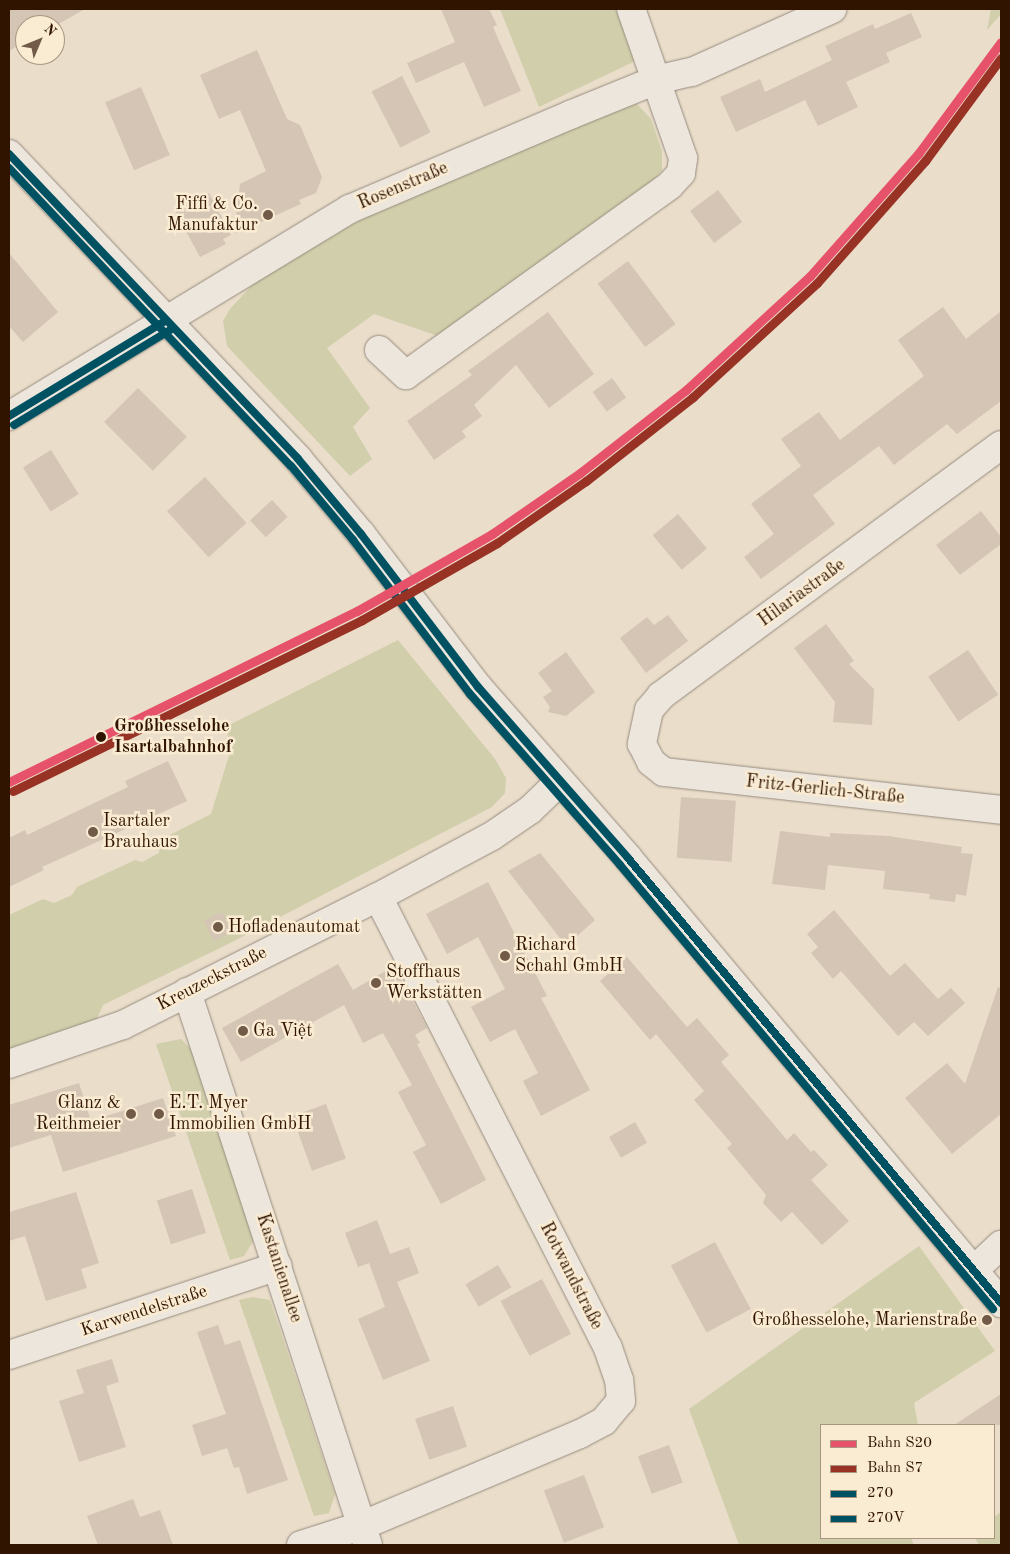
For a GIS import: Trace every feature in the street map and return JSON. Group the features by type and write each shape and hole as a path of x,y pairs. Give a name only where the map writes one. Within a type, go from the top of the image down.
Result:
{"street":[{"path":"379,350 406,375 670,185 681,173 683,158 656,80 649,53 631,9"},
{"name":"Rosenstraße","path":"9,416 350,209 656,80 692,72 832,9"},
{"path":"9,154 165,321 298,459 362,534 478,687 559,782 628,858 1001,1303"},
{"name":"Hilariastraße","path":"651,762 642,744 645,723 649,710 661,696 1001,445"},
{"name":"Fritz-Gerlich-Straße","path":"651,762 664,772 1001,810"},
{"name":"Kreuzeckstraße","path":"9,1064 123,1025 378,897 492,836 530,810 559,782"},
{"name":"Rotwandstraße","path":"301,1545 365,1536 580,1434 604,1421 621,1401 620,1380 608,1348 378,897"},
{"name":"Kastanienallee","path":"187,992 365,1536"},
{"path":"974,1270 1001,1245"},
{"name":"Karwendelstraße","path":"9,1355 278,1266"}],"shaded area":[{"path":"500,9 620,9 637,55 633,62 539,107"},
{"path":"991,9 1001,9 1001,14 987,30"},
{"path":"622,103 637,104 651,119 662,151 662,170 650,185 438,336 374,314 327,348 370,408 353,427 372,459 350,476 227,346 223,321 230,309 253,284 355,220"},
{"path":"398,640 495,759 506,778 505,793 492,807 224,946 103,1005 94,1025 9,1053 9,915 43,899 54,903 72,895 77,887 135,860 142,862 159,853 160,840 211,814 232,746 225,727"},
{"path":"181,1039 194,1052 256,1237 244,1256 230,1260 156,1044"},
{"path":"919,1246 995,1351 914,1403 918,1424 820,1424 820,1539 911,1539 914,1545 739,1545 689,1409"},
{"path":"253,1297 270,1300 335,1494 329,1513 314,1516 239,1300"},
{"path":"1001,1512 1001,1545 979,1545 976,1539 995,1539 995,1516"}],"building":[{"path":"9,9 85,9 65,20 65,15 15,15 15,48 9,51"},
{"path":"441,9 489,9 497,25 493,27 521,91 484,107 464,62 416,83 407,63 455,42"},
{"path":"911,13 922,37 886,53 890,62 846,82 858,107 818,126 805,100 736,132 720,97 760,79 765,92 832,60 825,46 873,24 875,29"},
{"path":"257,50 287,119 300,125 322,177 316,193 299,200 301,204 234,234 240,184 266,171 240,110 219,119 200,75"},
{"path":"402,76 431,132 400,148 372,91"},
{"path":"141,87 170,155 134,170 105,102"},
{"path":"718,190 742,222 714,243 690,211"},
{"path":"209,193 231,235 223,239 226,244 200,257 175,211"},
{"path":"9,253 58,312 23,342 9,326"},
{"path":"628,261 676,324 645,347 598,284"},
{"path":"943,307 966,339 1001,311 1001,401 957,434 947,424 894,465 879,446 813,495 835,524 761,579 744,557 774,534 751,504 801,466 781,439 819,412 840,440 924,376 898,340"},
{"path":"548,312 594,374 549,408 516,365 474,405 482,416 462,431 466,437 434,460 407,421 472,375 468,371"},
{"path":"612,378 626,397 607,412 593,392"},
{"path":"138,388 187,437 153,471 104,422"},
{"path":"51,450 79,494 51,512 23,467"},
{"path":"205,477 246,523 209,557 167,511"},
{"path":"272,500 288,517 266,537 250,520"},
{"path":"981,511 1001,537 1001,544 960,575 936,545"},
{"path":"678,514 707,548 682,570 653,535"},
{"path":"668,615 688,641 646,673 620,638 647,617 654,625"},
{"path":"826,624 854,661 849,664 874,689 872,725 833,722 835,702 794,648"},
{"path":"968,650 998,695 958,722 928,677"},
{"path":"566,652 595,692 566,716 548,712 550,707 543,697 552,691 538,673"},
{"name":"Großhesselohe Isartalbahnhof","path":"168,761 187,801 42,867 44,870 9,887 9,838 25,830 27,835 128,787 125,781"},
{"path":"681,797 736,801 732,862 677,858"},
{"path":"780,831 830,837 830,833 888,836 962,847 961,853 973,854 966,896 956,894 955,902 929,899 930,894 883,889 885,871 828,865 825,890 772,884"},
{"path":"540,853 595,920 566,946 508,871"},
{"path":"488,882 547,996 541,998 590,1090 541,1116 523,1081 538,1073 515,1029 490,1042 471,1007 505,989 478,937 447,954 426,914"},
{"path":"834,910 890,976 905,963 938,999 951,988 965,1003 928,1036 914,1022 898,1036 841,971 833,979 811,953 818,947 807,934"},
{"name":"Hofladenautomat","path":"222,912 232,933 214,941 204,920"},
{"path":"627,957 687,1027 697,1018 729,1055 721,1062 787,1140 794,1133 811,1152 814,1150 828,1165 811,1180 849,1221 822,1245 792,1212 781,1222 763,1203 766,1195 727,1148 732,1144 694,1100 704,1091 656,1034 650,1040 600,981"},
{"path":"338,964 353,990 394,966 427,1028 415,1035 420,1043 417,1044 486,1180 441,1204 413,1152 426,1145 398,1092 412,1085 383,1033 363,1043 344,1005 241,1062 222,1028"},
{"path":"998,987 1001,988 1001,1114 952,1154 905,1098 947,1063 965,1084"},
{"path":"79,1083 91,1121 163,1098 176,1136 63,1172 51,1135 9,1148 9,1105"},
{"path":"326,1104 346,1159 312,1171 292,1116"},
{"path":"635,1122 647,1143 621,1158 609,1137"},
{"path":"192,1189 206,1233 171,1244 157,1200"},
{"path":"76,1192 99,1263 81,1269 87,1288 46,1301 25,1236 9,1241 9,1212"},
{"path":"377,1220 390,1254 409,1247 419,1273 397,1282 430,1361 383,1380 358,1319 385,1307 369,1263 358,1267 345,1233"},
{"path":"715,1242 751,1309 707,1333 671,1265"},
{"path":"498,1265 511,1287 479,1307 465,1285"},
{"path":"542,1279 571,1334 530,1356 501,1301"},
{"path":"218,1325 225,1345 240,1340 288,1480 247,1494 239,1467 234,1468 227,1448 202,1456 192,1425 226,1414 197,1332"},
{"path":"112,1359 119,1382 106,1386 126,1447 79,1462 59,1401 84,1393 76,1370"},
{"path":"1001,1394 1001,1425 956,1424"},
{"path":"453,1406 467,1447 429,1460 415,1419"},
{"path":"669,1445 683,1483 652,1494 638,1456"},
{"path":"584,1475 604,1527 564,1543 544,1490"},
{"path":"133,1499 140,1517 160,1510 173,1545 98,1545 87,1516"}],"rail line":[{"name":"S20","path":"9,782 357,611 492,534 580,473 686,390 810,276 918,154 1001,42"},
{"name":"S7","path":"13,791 362,620 497,543 586,481 693,397 817,283 925,161 1001,58"}],"transit line":[{"name":"270","path":"9,154 298,459 361,534 478,687 628,858 1001,1303"},
{"name":"270V","path":"9,168 291,466 353,540 470,694 620,865 993,1309"},
{"name":"270","path":"9,416 165,321"},
{"name":"270V","path":"14,425 170,330"}],"place":[{"name":"Fiffi & Co. Manufaktur","path":"268,215"},
{"name":"Großhesselohe Isartalbahnhof","path":"101,737"},
{"name":"Isartaler Brauhaus","path":"93,832"},
{"name":"Hofladenautomat","path":"218,927"},
{"name":"Richard Schahl GmbH","path":"505,956"},
{"name":"Stoffhaus Werkstätten","path":"376,983"},
{"name":"Ga Việt","path":"243,1031"},
{"name":"Glanz & Reithmeier","path":"131,1114"},
{"name":"E.T. Myer Immobilien GmbH","path":"159,1114"},
{"name":"Großhesselohe, Marienstraße","path":"987,1320"}]}
